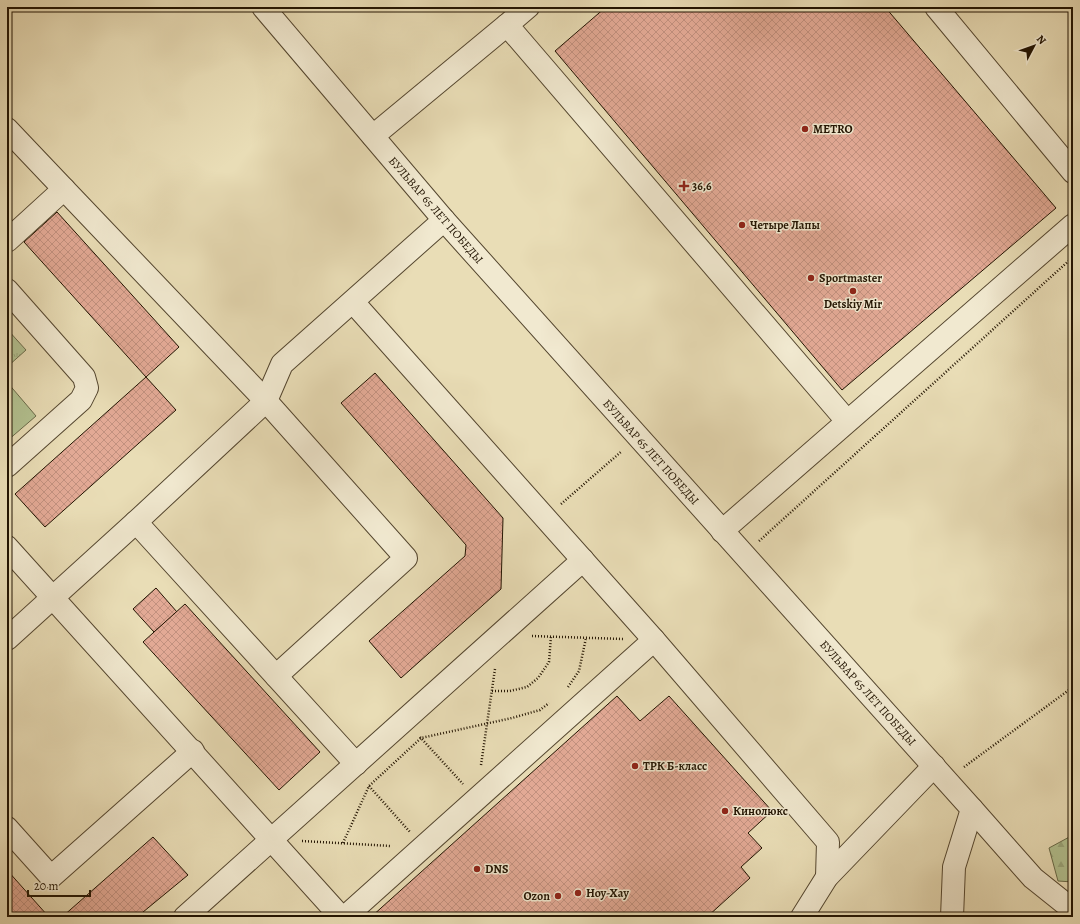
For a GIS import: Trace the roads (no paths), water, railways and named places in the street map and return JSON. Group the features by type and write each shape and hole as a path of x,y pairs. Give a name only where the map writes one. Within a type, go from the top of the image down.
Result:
{"street":[{"name":"БУЛЬВАР 65 ЛЕТ ПОБЕДЫ","path":"263,7 444,220 1033,878 1073,910"},
{"path":"373,136 528,7"},
{"path":"936,7 1073,172"},
{"path":"507,25 847,422"},
{"path":"7,129 266,401 406,558 276,676"},
{"path":"7,241 64,189"},
{"path":"11,627 52,598 266,401 282,364 444,220"},
{"path":"722,531 1073,225"},
{"path":"7,290 84,377 87,388 81,400 7,466"},
{"path":"353,302 654,640 828,842 828,877"},
{"path":"136,522 276,676 354,765"},
{"path":"7,547 193,751 341,917"},
{"path":"185,917 583,560"},
{"path":"345,917 654,640"},
{"path":"7,828 51,877 193,751"},
{"path":"802,917 828,877 940,773"},
{"path":"952,917 954,867 972,809"}],"place":[{"name":"METRO","path":"805,129"},
{"name":"36,6","path":"684,186"},
{"name":"Четыре Лапы","path":"742,225"},
{"name":"Sportmaster","path":"811,278"},
{"name":"Detskiy Mir","path":"853,291"},
{"name":"ТРК Б-класс","path":"635,766"},
{"name":"Кинолюкс","path":"725,811"},
{"name":"DNS","path":"477,869"},
{"name":"Ноу-Хау","path":"578,893"},
{"name":"Ozon","path":"558,896"}]}
